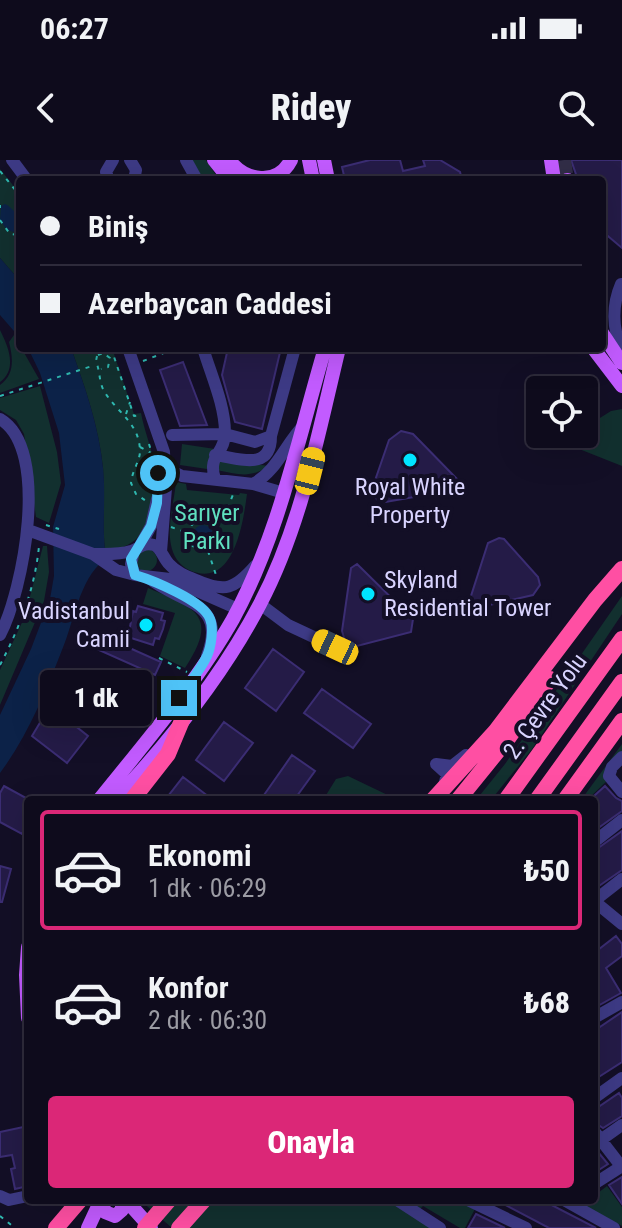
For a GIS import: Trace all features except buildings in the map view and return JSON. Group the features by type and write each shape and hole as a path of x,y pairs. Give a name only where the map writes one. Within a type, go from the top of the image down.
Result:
{"highway":[{"path":"438,795 517,705 595,600 622,569"},
{"path":"461,796 509,737 622,576"},
{"name":"2. Çevre Yolu","path":"509,796 622,639"},
{"name":"2. Çevre Yolu","path":"540,796 622,682"},
{"path":"135,796 168,754 183,718"},
{"path":"568,796 622,721"},
{"path":"56,1228 77,1204"},
{"path":"145,1228 166,1204"},
{"path":"179,1228 200,1204"}],"main road":[{"path":"214,160 227,176"},
{"path":"229,160 243,174 250,176"},
{"path":"270,176 280,173 291,160"},
{"path":"606,339 622,363"},
{"path":"102,796 194,676 238,609 260,561 284,493 320,365 319,352"},
{"path":"118,796 183,718 260,604 304,492 338,352"},
{"path":"596,352 622,386"},
{"path":"238,609 253,609 260,604"},
{"path":"88,1228 99,1204"},
{"path":"102,1204 105,1212 115,1216 123,1204"},
{"path":"128,1204 151,1228"}],"street":[{"path":"132,162 147,160"},
{"path":"621,284 614,311 617,340 622,349"},
{"path":"130,352 159,458 164,566 149,578"},
{"path":"204,352 225,434 212,465 215,479"},
{"path":"215,455 258,461 266,456 271,448 271,436 294,352"},
{"path":"0,419 11,428 21,445 37,535 18,608 0,649"},
{"path":"253,484 268,474 292,436 304,425"},
{"path":"153,438 225,434 255,442 271,436"},
{"path":"135,575 131,564 155,514 159,458 174,446 172,435"},
{"path":"159,458 182,476 236,481 284,493"},
{"path":"37,535 93,554 116,570 149,578 170,579 238,609"},
{"path":"0,635 37,535"},
{"path":"93,554 151,545 179,573 218,588 229,588 239,583 260,561"},
{"path":"149,578 206,612 211,625 206,659"},
{"path":"260,604 288,625 335,647"},
{"path":"622,757 612,767 609,776 622,792"},
{"path":"598,839 622,820"},
{"path":"598,904 622,879"},
{"path":"598,907 622,924"},
{"path":"598,1016 622,1002"},
{"path":"598,1095 622,1078"},
{"path":"598,1137 622,1125"},
{"path":"598,1140 621,1166 598,1181"},
{"path":"0,1196 9,1200 24,1197"},
{"path":"403,1204 440,1228"},
{"path":"479,1204 526,1228"},
{"path":"572,1204 614,1228"}],"path":[{"path":"0,171 16,191"},
{"path":"0,220 10,234 16,235"},
{"path":"94,352 96,364"},
{"path":"111,352 134,416 141,415"},
{"path":"134,364 166,352"},
{"path":"97,356 103,353 112,357"},
{"path":"101,369 108,367 112,357"},
{"path":"96,364 101,369 102,389 131,422 140,447 131,483 136,494 150,504"},
{"path":"0,396 96,364"},
{"path":"126,415 130,402"},
{"path":"153,438 159,458"},
{"path":"140,447 159,458"},
{"path":"214,524 228,507 236,481"},
{"path":"205,520 214,524 218,532 217,541 208,550 199,550 192,545 188,533 196,522 205,520"},
{"path":"163,524 188,533"},
{"path":"0,665 24,613 36,571 37,535"},
{"path":"208,550 217,578"},
{"path":"159,658 194,676"},
{"path":"0,1216 15,1228"}],"green space":[{"path":"190,160 206,160 216,176 200,176"},
{"path":"0,169 16,189 16,276 0,258"},
{"path":"0,330 10,364 9,371 0,382"},
{"path":"14,335 16,352 24,352 39,379 0,393 0,385 8,376 12,360 9,342"},
{"path":"72,352 113,352 134,414 141,413 156,477 149,520 133,542 121,548 105,550 104,478 91,407"},
{"path":"40,386 57,452 61,483 49,523 36,517 24,434 16,420 0,410 0,398"},
{"path":"622,409 622,466 577,448 598,448 598,419 611,411"},
{"path":"182,444 215,449 207,469 180,465"},
{"path":"219,459 269,466 256,473 237,474 216,470"},
{"name":"Sarıyer Parkı","path":"176,482 186,484 187,490 247,494 239,536 226,562 216,571 204,574 189,570 179,563 173,553 170,530"},
{"path":"43,546 47,546 49,572 44,601 0,705 0,670 25,616"},
{"path":"146,549 154,552 157,560 154,568 146,571 138,568 135,560 138,552"},
{"path":"148,588 179,601 197,616 201,636 185,668 160,656 175,613 143,604"},
{"path":"622,596 622,614 532,749 494,796 479,796"},
{"path":"622,744 622,751 604,773 609,779 591,796 584,796"},
{"path":"348,776 390,796 325,796 336,779"},
{"path":"607,1186 622,1207 622,1226 582,1205 598,1204 598,1193"},
{"path":"145,1204 396,1204 430,1228 172,1228"},
{"path":"413,1204 467,1204 476,1207 465,1228 423,1206 420,1209"}],"water":[{"path":"5,204 16,215 16,233 7,230 0,220 1,206"},
{"path":"0,258 16,276 16,333 0,315"},
{"path":"30,352 72,352 91,407 101,453 104,560 83,590 35,713 0,773 0,715 50,599 54,576 53,527 65,485 59,433"},
{"path":"203,525 210,528 213,535 210,542 203,545 196,542 193,535 196,528"}],"tunnel":[{"path":"564,160 566,176"}],"place":[{"name":"Royal White Property","path":"410,460"},
{"name":"Skyland Residential Tower","path":"368,594"},
{"name":"Vadistanbul Camii","path":"146,625"}],"route":[{"path":"158,473 155,514 147,536 133,553 132,571 197,604 206,612 211,625 206,659 179,698"}]}
